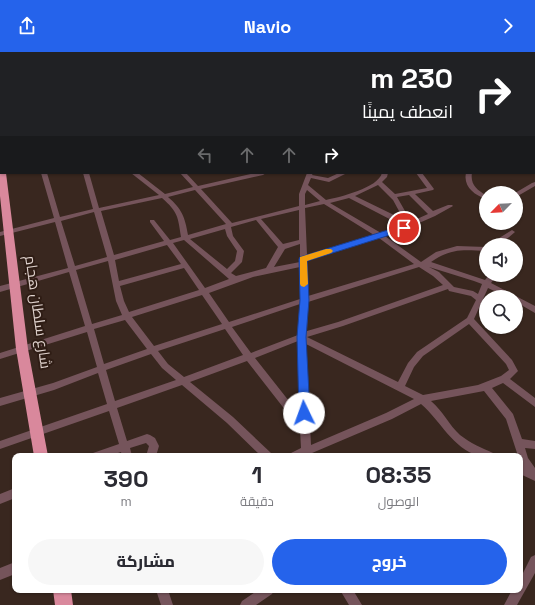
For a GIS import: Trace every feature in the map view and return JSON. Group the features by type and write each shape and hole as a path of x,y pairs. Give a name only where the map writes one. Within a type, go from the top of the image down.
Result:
{"highway":[{"name":"شارع سلطان هجام","path":"2,174 4,233 14,285 22,349 41,453"},
{"path":"62,593 64,605"}],"street":[{"path":"44,174 56,220 90,328 126,453"},
{"path":"86,174 111,258 120,301 127,317 165,366 184,380 230,420 265,453"},
{"path":"135,174 162,196 181,215 185,238 234,279"},
{"path":"184,174 230,225"},
{"path":"224,174 228,181"},
{"path":"4,233 96,210 258,174"},
{"path":"306,451 302,336 304,300 302,194 309,174 329,180 342,174"},
{"path":"0,289 230,225 350,196 379,182 384,174"},
{"path":"394,196 431,189 420,174"},
{"path":"469,174 468,180 470,185 479,194"},
{"path":"379,182 394,196 402,211 397,219"},
{"path":"523,191 534,184"},
{"path":"305,185 325,202 380,235 422,264 436,274 452,289 473,294 479,298"},
{"path":"412,193 434,215"},
{"path":"350,196 408,226"},
{"path":"0,356 203,292 226,281 303,261 408,226 434,215 439,210 450,206"},
{"path":"258,218 282,247"},
{"path":"152,221 185,265 248,357 305,428"},
{"path":"227,273 238,262 241,252 230,236 228,227 230,225"},
{"path":"504,238 512,232"},
{"path":"269,269 282,247 303,241"},
{"path":"0,402 304,300 422,264 438,254 457,248 479,249"},
{"path":"422,264 464,274 500,290"},
{"path":"117,284 185,265"},
{"path":"483,290 486,283"},
{"path":"0,445 248,357 302,336 449,286"},
{"path":"400,387 411,365 420,354 470,320 479,301"},
{"path":"523,303 535,310"},
{"path":"301,453 405,409 422,399 486,387 504,379 514,371 512,366 470,320"},
{"path":"302,336 422,399 434,409 456,437 484,453"},
{"path":"504,379 535,403"},
{"path":"486,387 510,417 522,453"},
{"path":"104,453 148,438 152,441 154,446 153,453"},
{"path":"519,443 535,445"},
{"path":"523,457 534,475"},
{"path":"523,470 534,475"},
{"path":"0,499 12,494"},
{"path":"523,586 535,561"},
{"path":"0,574 12,569"},
{"path":"163,593 167,605"},
{"path":"252,603 264,593"},
{"path":"348,593 356,605"},
{"path":"510,605 518,593"}],"slow traffic":[{"path":"304,284 303,259 329,251"}],"route":[{"path":"304,413 302,354 304,300 303,259 404,228"}]}
